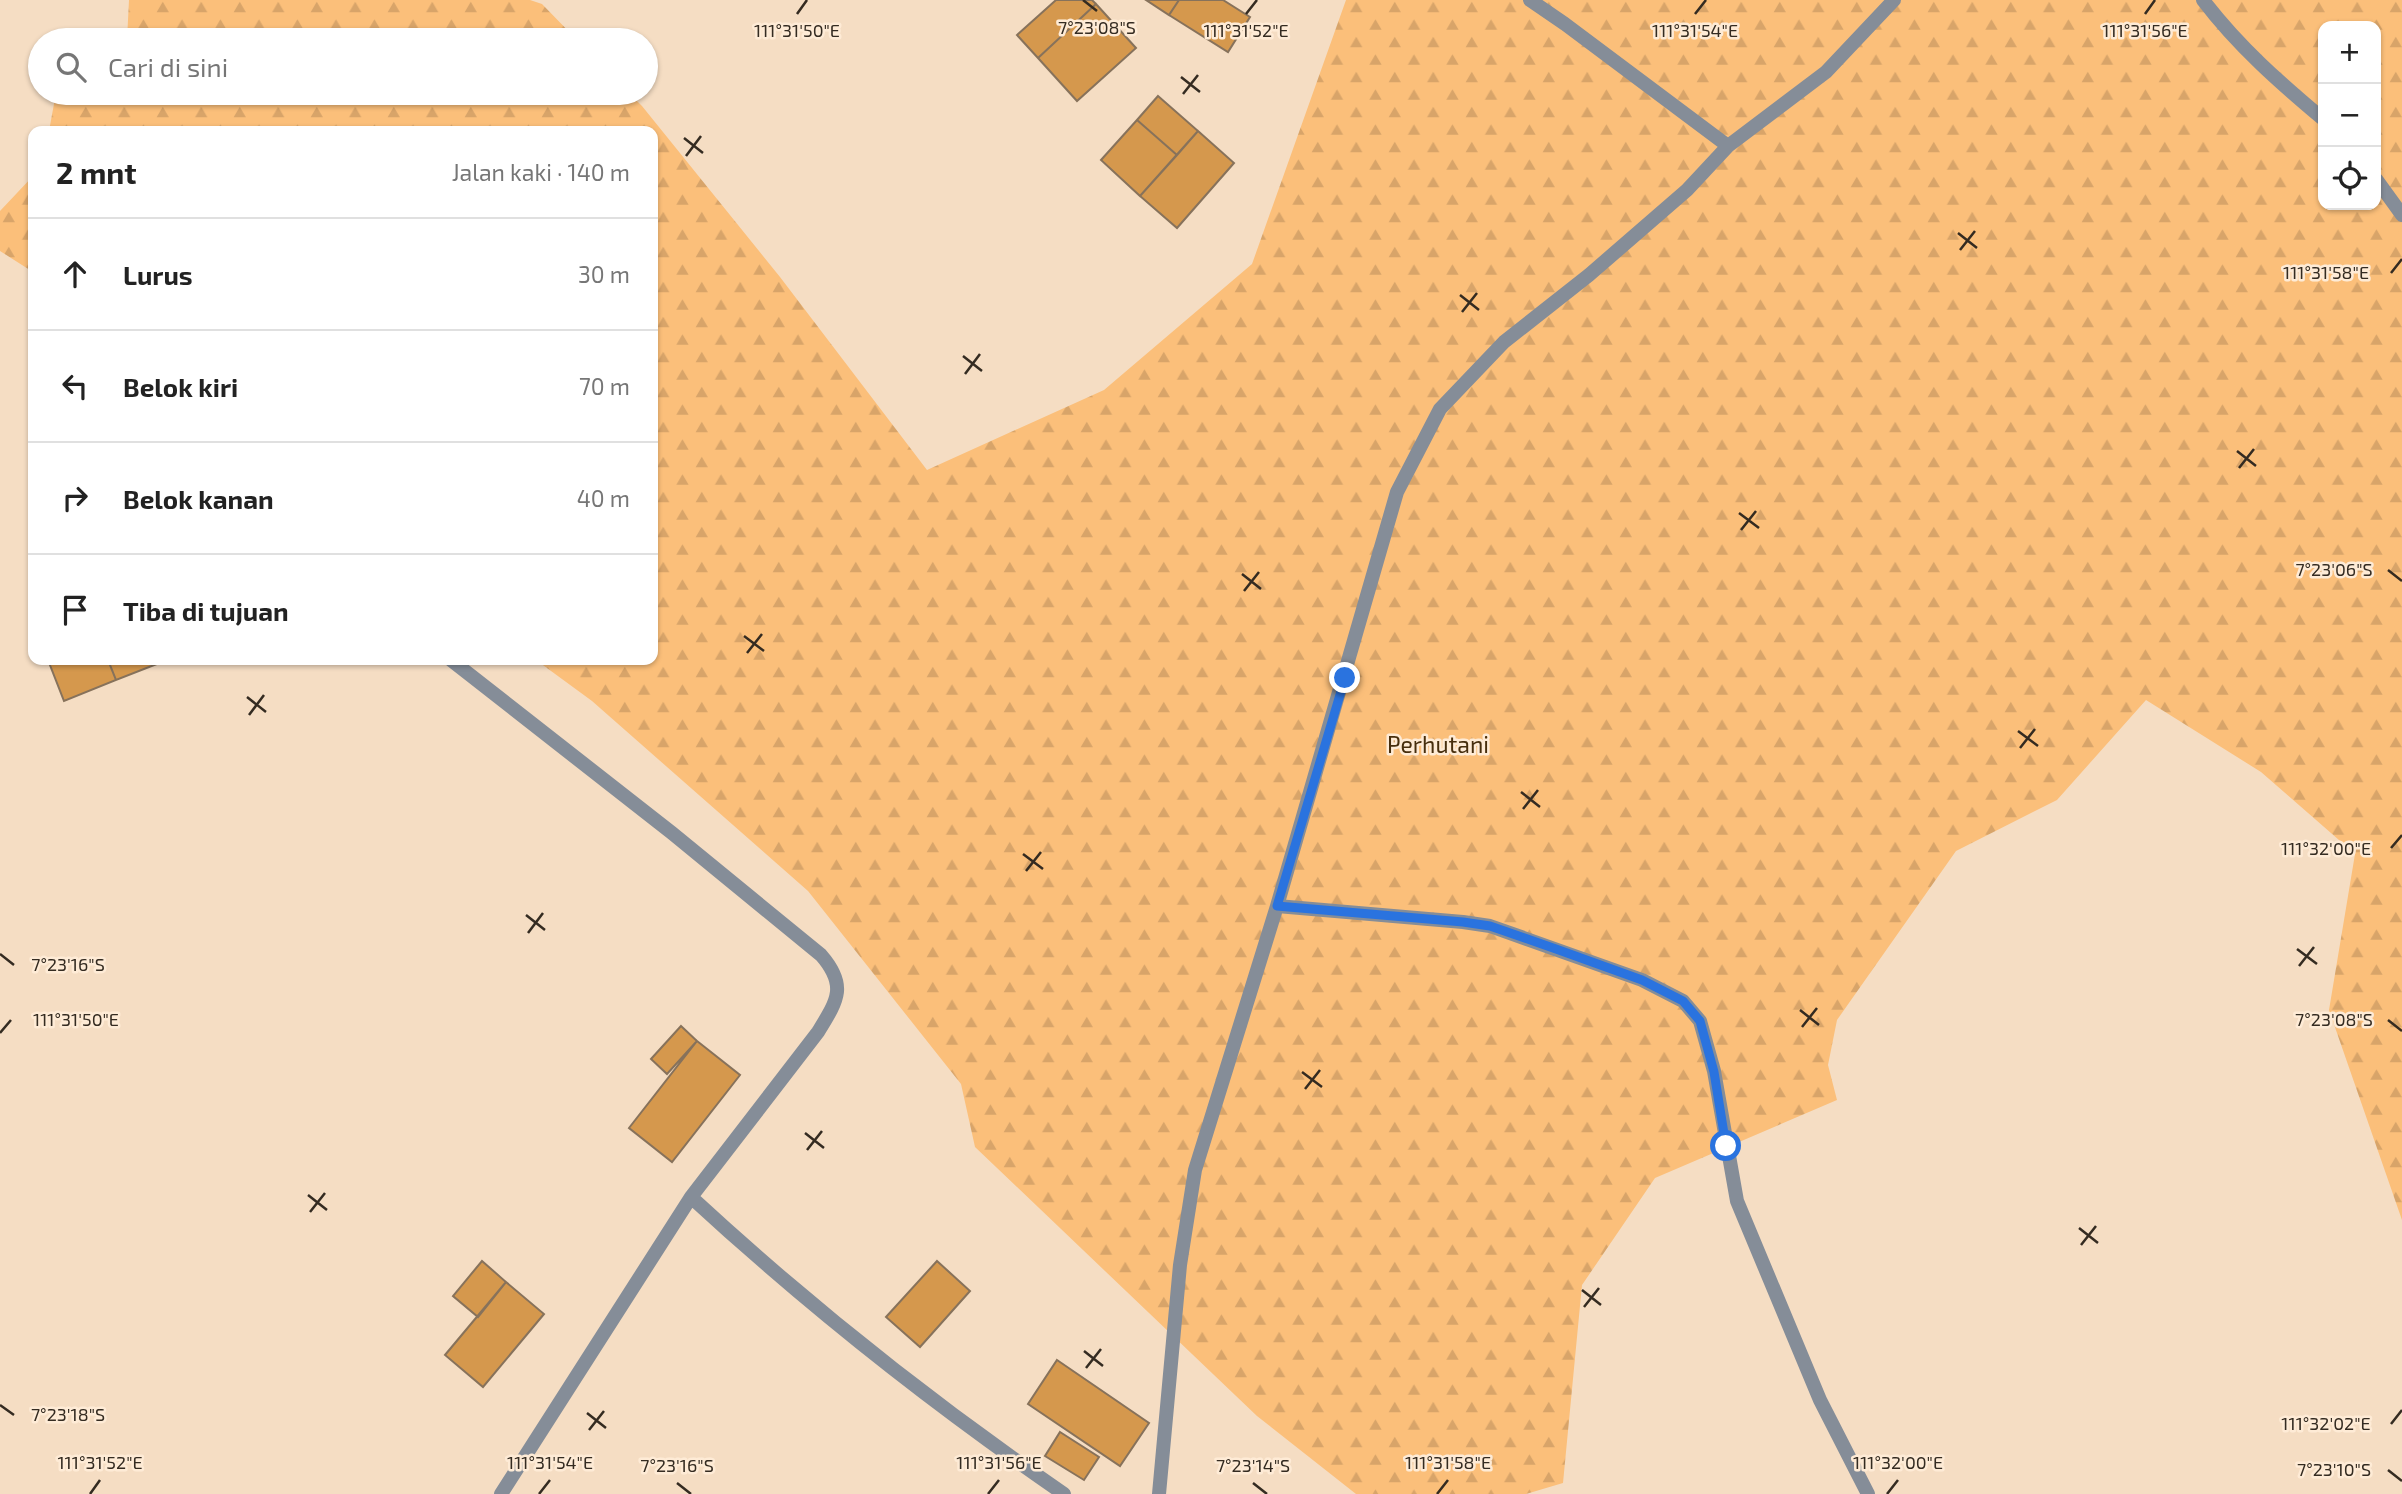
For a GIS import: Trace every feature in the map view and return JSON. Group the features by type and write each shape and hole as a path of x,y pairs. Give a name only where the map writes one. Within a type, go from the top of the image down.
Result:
{"street":[{"path":"1530,0 1728,146"},
{"path":"1159,1494 1180,1265 1195,1170 1277,906 1397,492 1440,409 1504,342 1589,275 1687,190 1728,146 1826,72 1894,0"},
{"path":"2203,0 2224,28 2267,71 2318,116"},
{"path":"2381,186 2402,215"},
{"path":"457,665 673,833 821,955 835,971 838,989 831,1010 818,1032 691,1197 500,1494"},
{"path":"1277,906 1490,926 1642,980 1683,1001 1700,1021 1714,1072 1737,1201 1820,1400 1868,1494"},
{"path":"691,1197 763,1264 877,1356 974,1431 1064,1494"}],"green space":[{"path":"129,0 530,0 542,4 565,28 128,28"},
{"name":"Perhutani","path":"1346,0 2402,0 2402,1220 2329,1010 2355,854 2261,772 2146,700 2057,800 1956,851 1837,1020 1828,1065 1837,1100 1655,1178 1582,1285 1563,1483 1526,1494 1356,1494 1257,1416 975,1147 961,1084 808,891 592,701 543,665 658,665 658,126 50,126 54,105 641,105 642,106 780,277 927,470 1104,390 1252,264"},
{"path":"28,181 28,269 0,251 0,211"}],"building":[{"path":"1056,0 1092,0 1096,4 1038,58 1017,35"},
{"path":"1146,0 1179,0 1169,15"},
{"path":"1179,0 1223,0 1250,17 1228,52 1169,15"},
{"path":"1096,4 1136,48 1077,101 1038,58"},
{"path":"1158,96 1198,131 1177,155 1137,120"},
{"path":"1137,120 1177,155 1140,196 1101,160"},
{"path":"1198,131 1234,163 1177,228 1140,196"},
{"path":"50,665 110,665 116,680 64,701"},
{"path":"110,665 154,665 116,680"},
{"path":"681,1026 697,1041 667,1074 651,1059"},
{"path":"697,1041 740,1075 672,1162 629,1128"},
{"path":"482,1261 506,1282 478,1317 453,1296"},
{"path":"937,1261 970,1291 920,1347 886,1317"},
{"path":"506,1282 544,1314 483,1387 445,1355"},
{"path":"1057,1360 1149,1423 1120,1466 1028,1404"},
{"path":"1060,1432 1099,1457 1084,1480 1045,1456"}],"route":[{"path":"1345,678 1277,906 1490,926 1642,980 1683,1001 1700,1021 1714,1072 1726,1146"}]}
